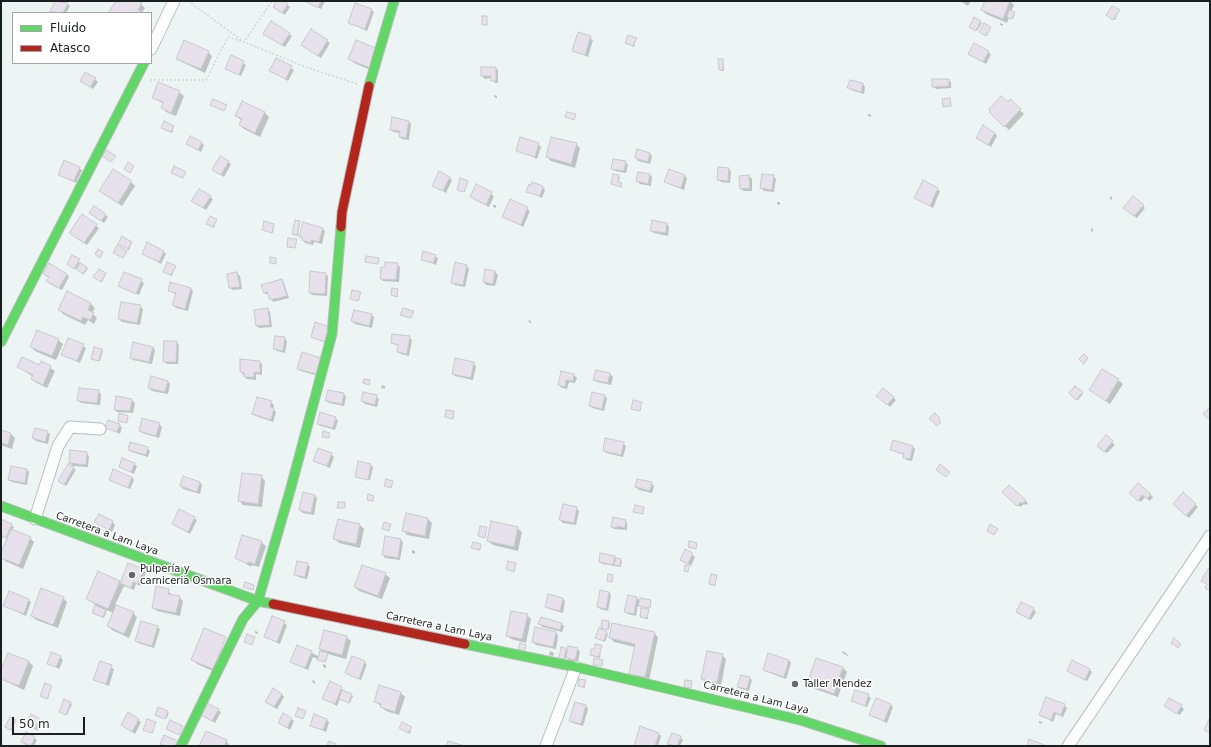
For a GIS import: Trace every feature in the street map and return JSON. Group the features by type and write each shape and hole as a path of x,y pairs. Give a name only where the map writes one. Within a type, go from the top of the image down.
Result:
{"street":[{"path":"152,47 174,1"},
{"path":"181,746 243,619 258,601 290,492 332,334 342,212 369,88 394,1"},
{"path":"1,342 144,64"},
{"path":"35,519 58,446 70,427 100,429"},
{"name":"Carretera a Lam Laya","path":"1,506 258,601 576,667 800,720 881,746"},
{"path":"1068,746 1210,536"},
{"path":"546,746 576,667"}],"path":[{"path":"188,1 244,42"},
{"path":"244,42 272,1"},
{"path":"136,81 206,80 228,38 244,42 303,66 369,88"}],"building":[{"path":"55,1 68,3 64,12 50,12"},
{"path":"116,1 139,1 142,3 138,10 141,12 109,12"},
{"path":"276,1 284,1 288,4 282,13 273,7"},
{"path":"305,1 321,1 318,8"},
{"path":"985,1 1010,1 1003,19 981,10"},
{"path":"355,3 372,9 365,29 348,23"},
{"path":"1112,6 1120,10 1113,20 1106,15"},
{"path":"1009,10 1015,12 1012,19 1007,17"},
{"path":"482,16 487,16 487,25 482,25"},
{"path":"974,17 981,21 976,31 969,27"},
{"path":"271,21 290,33 282,45 263,34"},
{"path":"984,23 991,27 986,36 979,32"},
{"path":"311,29 328,40 318,56 301,45"},
{"path":"578,32 591,36 585,55 572,51"},
{"path":"628,35 637,38 633,46 625,43"},
{"path":"184,40 209,51 201,69 176,59"},
{"path":"356,40 381,50 373,69 348,59"},
{"path":"974,43 989,51 983,62 968,54"},
{"path":"231,55 244,61 239,75 225,69"},
{"path":"276,58 292,66 286,79 269,71"},
{"path":"718,59 723,59 723,70 719,70"},
{"path":"481,67 496,67 496,81 491,81 491,76 481,76"},
{"path":"85,72 96,78 90,87 80,81"},
{"path":"932,79 949,79 949,86 932,87"},
{"path":"850,80 863,83 861,92 847,88"},
{"path":"158,82 180,91 171,113 161,108 163,102 152,98"},
{"path":"1001,96 1008,102 1010,99 1021,109 1004,127 989,112 989,109"},
{"path":"950,98 951,106 943,107 942,99"},
{"path":"213,99 227,105 224,111 210,105"},
{"path":"242,101 265,112 255,133 239,125 242,119 235,116"},
{"path":"567,112 576,114 574,120 565,117"},
{"path":"392,117 409,121 406,138 399,137 400,131 390,130"},
{"path":"164,121 174,126 171,132 161,128"},
{"path":"983,125 995,133 988,145 976,138"},
{"path":"190,136 202,142 198,150 186,144"},
{"path":"520,137 539,143 535,157 516,151"},
{"path":"551,137 577,143 571,164 546,157"},
{"path":"637,149 650,153 648,162 635,158"},
{"path":"106,150 116,156 111,162 102,156"},
{"path":"220,156 229,161 221,175 212,170"},
{"path":"613,159 626,161 624,171 611,169"},
{"path":"64,160 80,167 74,181 58,175"},
{"path":"128,162 134,166 130,173 124,169"},
{"path":"174,166 186,172 183,178 171,173"},
{"path":"718,167 729,168 728,181 717,180"},
{"path":"113,169 132,181 118,203 99,191"},
{"path":"669,169 685,175 681,188 664,182"},
{"path":"439,171 450,177 443,191 432,186"},
{"path":"638,172 650,174 648,184 636,181"},
{"path":"613,174 619,175 618,182 622,183 621,187 611,184"},
{"path":"762,174 774,175 772,190 760,188"},
{"path":"749,175 750,188 740,189 739,176"},
{"path":"460,178 468,181 464,192 457,190"},
{"path":"923,180 938,188 930,206 914,198"},
{"path":"532,182 543,186 540,196 526,192 529,184 531,185"},
{"path":"476,184 492,192 486,205 470,197"},
{"path":"199,189 211,196 203,208 191,201"},
{"path":"1133,196 1144,205 1134,216 1123,208"},
{"path":"510,199 528,207 521,225 502,217"},
{"path":"94,206 106,214 101,221 89,213"},
{"path":"82,214 97,224 84,243 69,233"},
{"path":"210,216 217,219 213,227 206,224"},
{"path":"295,220 300,221 297,235 292,234"},
{"path":"652,220 667,223 666,233 650,231"},
{"path":"264,221 274,224 272,233 262,230"},
{"path":"303,222 323,228 319,242 311,240 311,243 302,240 302,237 299,237"},
{"path":"122,236 132,242 128,249 118,244"},
{"path":"288,238 297,239 295,248 287,247"},
{"path":"147,242 164,251 159,262 142,254"},
{"path":"117,245 127,251 123,258 113,253"},
{"path":"98,249 103,252 100,258 95,254"},
{"path":"423,251 436,255 433,263 421,260"},
{"path":"72,255 80,259 74,269 67,264"},
{"path":"366,256 379,258 378,264 365,262"},
{"path":"270,257 276,258 276,264 270,263"},
{"path":"167,262 176,266 171,275 163,272"},
{"path":"385,262 398,263 396,280 380,279 381,267 385,267"},
{"path":"455,262 467,265 463,285 451,283"},
{"path":"49,263 67,274 59,288 46,281 49,277 43,274"},
{"path":"80,263 87,267 83,274 76,269"},
{"path":"99,269 106,273 101,282 93,277"},
{"path":"485,269 495,271 493,284 483,282"},
{"path":"310,271 326,273 325,294 309,293"},
{"path":"124,272 142,279 136,294 118,286"},
{"path":"237,272 240,287 229,288 227,274"},
{"path":"282,279 287,296 270,300 267,292 264,293 261,285"},
{"path":"170,282 191,288 185,309 172,305 176,293 168,291"},
{"path":"392,288 398,289 397,297 391,295"},
{"path":"352,290 361,292 358,301 350,299"},
{"path":"67,291 91,303 88,310 94,313 90,320 83,317 81,321 58,310"},
{"path":"121,302 141,305 137,323 118,319"},
{"path":"268,308 270,325 256,326 254,310"},
{"path":"403,308 414,311 411,318 400,315"},
{"path":"354,310 372,314 369,326 351,321"},
{"path":"315,322 330,327 325,342 311,337"},
{"path":"37,330 59,339 52,356 30,347"},
{"path":"392,334 410,336 407,354 397,352 398,345 391,343"},
{"path":"275,336 285,337 283,351 273,349"},
{"path":"68,338 84,344 77,361 61,355"},
{"path":"164,341 177,341 176,362 163,362"},
{"path":"133,342 153,347 149,362 130,358"},
{"path":"94,347 102,349 99,361 91,359"},
{"path":"302,352 321,358 316,374 297,369"},
{"path":"1084,354 1088,358 1084,364 1079,359"},
{"path":"22,357 39,365 41,361 51,366 43,385 31,379 33,375 17,367"},
{"path":"455,358 474,362 471,378 452,374"},
{"path":"240,359 260,361 260,373 254,372 254,377 244,377 244,373 240,372"},
{"path":"1102,369 1119,379 1106,401 1089,390"},
{"path":"596,370 610,373 608,383 593,380"},
{"path":"561,371 574,374 573,381 566,380 565,387 558,385"},
{"path":"151,376 168,381 165,392 148,388"},
{"path":"364,379 370,380 369,385 363,383"},
{"path":"1075,386 1083,392 1076,400 1069,393"},
{"path":"79,388 99,390 97,403 77,401"},
{"path":"883,388 894,397 887,405 876,396"},
{"path":"328,390 344,393 342,404 325,401"},
{"path":"363,392 377,395 375,405 361,401"},
{"path":"592,392 605,395 602,409 589,406"},
{"path":"116,396 132,399 130,411 114,410"},
{"path":"257,397 272,401 270,407 274,408 271,420 252,414"},
{"path":"633,400 642,402 640,411 631,409"},
{"path":"1210,407 1210,420 1203,414"},
{"path":"446,410 454,411 453,419 445,417"},
{"path":"320,412 336,417 333,428 317,424"},
{"path":"119,413 128,416 127,423 118,421"},
{"path":"935,413 940,418 939,420 941,422 937,426 929,418"},
{"path":"142,418 160,423 156,436 139,431"},
{"path":"108,420 120,424 117,432 105,428"},
{"path":"35,428 48,431 45,442 32,438"},
{"path":"1,430 11,433 8,445 1,443"},
{"path":"323,431 330,433 329,438 322,437"},
{"path":"1106,435 1113,441 1104,452 1097,446"},
{"path":"605,438 624,442 621,455 603,451"},
{"path":"893,440 913,446 910,459 903,458 904,454 890,450"},
{"path":"130,442 148,447 146,455 128,450"},
{"path":"318,448 332,453 327,466 313,461"},
{"path":"70,450 87,452 86,465 69,463"},
{"path":"122,458 135,463 131,472 119,467"},
{"path":"358,461 371,464 368,480 355,477"},
{"path":"68,464 74,467 64,485 58,481"},
{"path":"940,464 950,472 946,477 936,470"},
{"path":"11,466 27,469 25,483 8,480"},
{"path":"113,469 132,477 128,488 109,480"},
{"path":"242,473 262,475 258,504 238,501"},
{"path":"183,476 200,482 197,492 180,486"},
{"path":"386,479 393,481 391,488 384,486"},
{"path":"637,479 652,482 650,491 635,487"},
{"path":"1138,483 1151,494 1147,499 1142,495 1138,501 1129,493"},
{"path":"1009,485 1026,500 1022,504 1021,502 1017,506 1002,492"},
{"path":"303,492 315,495 311,513 299,510"},
{"path":"1183,492 1196,504 1186,516 1173,504"},
{"path":"368,494 374,496 373,501 367,500"},
{"path":"338,502 345,502 345,508 337,508"},
{"path":"563,504 577,507 574,523 559,520"},
{"path":"635,505 644,507 643,514 633,512"},
{"path":"179,509 195,517 188,532 172,524"},
{"path":"406,513 428,518 425,536 402,531"},
{"path":"99,514 113,521 109,530 94,522"},
{"path":"613,517 626,520 625,528 617,526 617,528 611,527"},
{"path":"1,519 12,524 6,538 1,535"},
{"path":"338,519 360,524 356,544 333,539"},
{"path":"491,521 518,527 514,547 487,541"},
{"path":"384,522 391,524 389,531 382,529"},
{"path":"990,524 998,529 994,535 987,531"},
{"path":"480,526 487,527 485,538 478,536"},
{"path":"11,529 31,537 19,565 1,558 1,553"},
{"path":"242,535 262,541 255,564 248,562 247,564 235,558"},
{"path":"385,536 401,539 398,558 382,555"},
{"path":"689,541 697,543 696,549 688,547"},
{"path":"473,542 481,544 480,550 471,548"},
{"path":"685,549 693,553 688,564 680,560"},
{"path":"600,553 615,556 613,565 599,562"},
{"path":"616,558 621,559 620,566 614,565"},
{"path":"297,561 308,563 305,577 294,575"},
{"path":"508,561 516,563 514,572 506,569"},
{"path":"128,563 144,569 138,584 133,582 131,588 120,583"},
{"path":"362,565 386,573 378,596 354,587"},
{"path":"685,565 689,566 688,572 684,571"},
{"path":"1210,566 1210,591 1205,588 1207,584 1201,581"},
{"path":"98,571 120,581 108,609 86,599"},
{"path":"608,574 613,575 612,582 607,581"},
{"path":"711,574 717,575 715,585 709,584"},
{"path":"245,582 254,585 253,590 243,587"},
{"path":"156,586 169,589 168,594 180,596 176,613 152,608"},
{"path":"41,588 64,597 53,625 31,616"},
{"path":"600,590 609,592 606,609 597,607"},
{"path":"9,591 29,599 24,614 3,606"},
{"path":"548,594 563,598 560,611 545,607"},
{"path":"628,595 637,597 634,614 624,612"},
{"path":"640,598 651,600 650,608 638,606"},
{"path":"1021,602 1034,608 1029,619 1016,612"},
{"path":"95,605 106,610 103,617 92,613"},
{"path":"116,605 134,612 124,634 107,626"},
{"path":"641,608 649,609 647,618 640,617"},
{"path":"511,611 528,614 522,639 506,636"},
{"path":"272,616 285,621 277,642 264,637"},
{"path":"541,617 562,623 560,630 538,624"},
{"path":"602,620 609,621 608,630 601,628"},
{"path":"141,621 158,626 152,646 135,641"},
{"path":"612,623 655,632 645,677 629,674 635,644 609,638"},
{"path":"535,627 556,632 553,647 532,642"},
{"path":"204,628 226,637 213,669 191,660"},
{"path":"599,628 607,632 604,641 595,638"},
{"path":"324,630 347,636 342,655 319,649"},
{"path":"247,634 255,637 252,645 244,642"},
{"path":"1174,638 1181,644 1178,648 1171,643"},
{"path":"520,643 526,645 524,652 518,650"},
{"path":"595,644 602,645 599,657 590,655 591,649 594,649"},
{"path":"297,645 312,651 305,668 290,662"},
{"path":"568,646 578,648 575,660 566,658"},
{"path":"561,647 566,648 564,659 559,658"},
{"path":"320,651 328,653 325,662 317,660"},
{"path":"707,651 723,654 717,683 701,679"},
{"path":"51,652 61,656 56,667 47,664"},
{"path":"8,653 29,661 19,686 1,679 1,670"},
{"path":"768,653 789,660 784,677 763,670"},
{"path":"352,656 365,661 359,679 345,673"},
{"path":"594,658 603,660 602,666 593,665"},
{"path":"816,658 843,667 834,694 807,684"},
{"path":"1072,660 1090,669 1085,680 1067,671"},
{"path":"100,661 112,665 106,684 93,680"},
{"path":"741,675 750,677 747,689 737,687"},
{"path":"579,679 586,680 584,687 578,686"},
{"path":"685,680 692,681 691,688 684,687"},
{"path":"330,681 342,687 335,704 322,699"},
{"path":"45,683 52,686 47,699 40,696"},
{"path":"379,685 401,692 395,712 380,707 381,704 374,702"},
{"path":"273,688 282,694 274,707 265,702"},
{"path":"342,690 352,694 349,703 339,699"},
{"path":"855,690 869,694 865,706 851,701"},
{"path":"1046,697 1065,704 1061,715 1054,712 1051,720 1039,715"},
{"path":"876,698 891,704 884,721 869,715"},
{"path":"1169,698 1182,705 1177,714 1164,706"},
{"path":"64,699 71,702 66,715 59,712"},
{"path":"205,702 219,709 212,721 199,714"},
{"path":"575,702 586,705 581,724 569,721"},
{"path":"158,707 168,711 165,719 155,715"},
{"path":"298,708 306,711 303,719 295,716"},
{"path":"128,712 139,719 132,732 121,725"},
{"path":"283,713 292,718 287,728 278,723"},
{"path":"31,714 40,719 35,729 26,724"},
{"path":"314,714 327,719 323,730 310,726"},
{"path":"10,717 16,720 11,730 5,727"},
{"path":"1210,717 1210,733 1204,730"},
{"path":"147,719 156,722 152,733 143,730"},
{"path":"170,720 183,726 179,735 166,729"},
{"path":"402,722 412,727 408,733 399,728"},
{"path":"640,726 659,733 655,746 634,746"},
{"path":"206,731 227,740 224,746 199,746"},
{"path":"26,732 35,737 31,746 21,742"},
{"path":"672,733 681,736 677,746 667,744"},
{"path":"164,735 178,741 175,746 160,744"},
{"path":"1029,739 1047,746 1027,746"},
{"path":"329,741 336,744 335,746 327,745"},
{"path":"448,741 465,746 446,746"}],"traffic: fast":[{"path":"369,86 394,1"},
{"path":"1,342 143,64"},
{"path":"181,746 243,619 258,601 290,491 332,334 341,227"},
{"path":"1,506 258,601 273,604"},
{"path":"465,644 576,667 800,720 881,746"}],"traffic: jam":[{"path":"341,227 342,212 369,86"},
{"path":"273,604 465,644"}],"place":[{"name":"Pulpería y carniceria Osmara","path":"132,575"},
{"name":"Taller Mendez","path":"795,684"}]}
